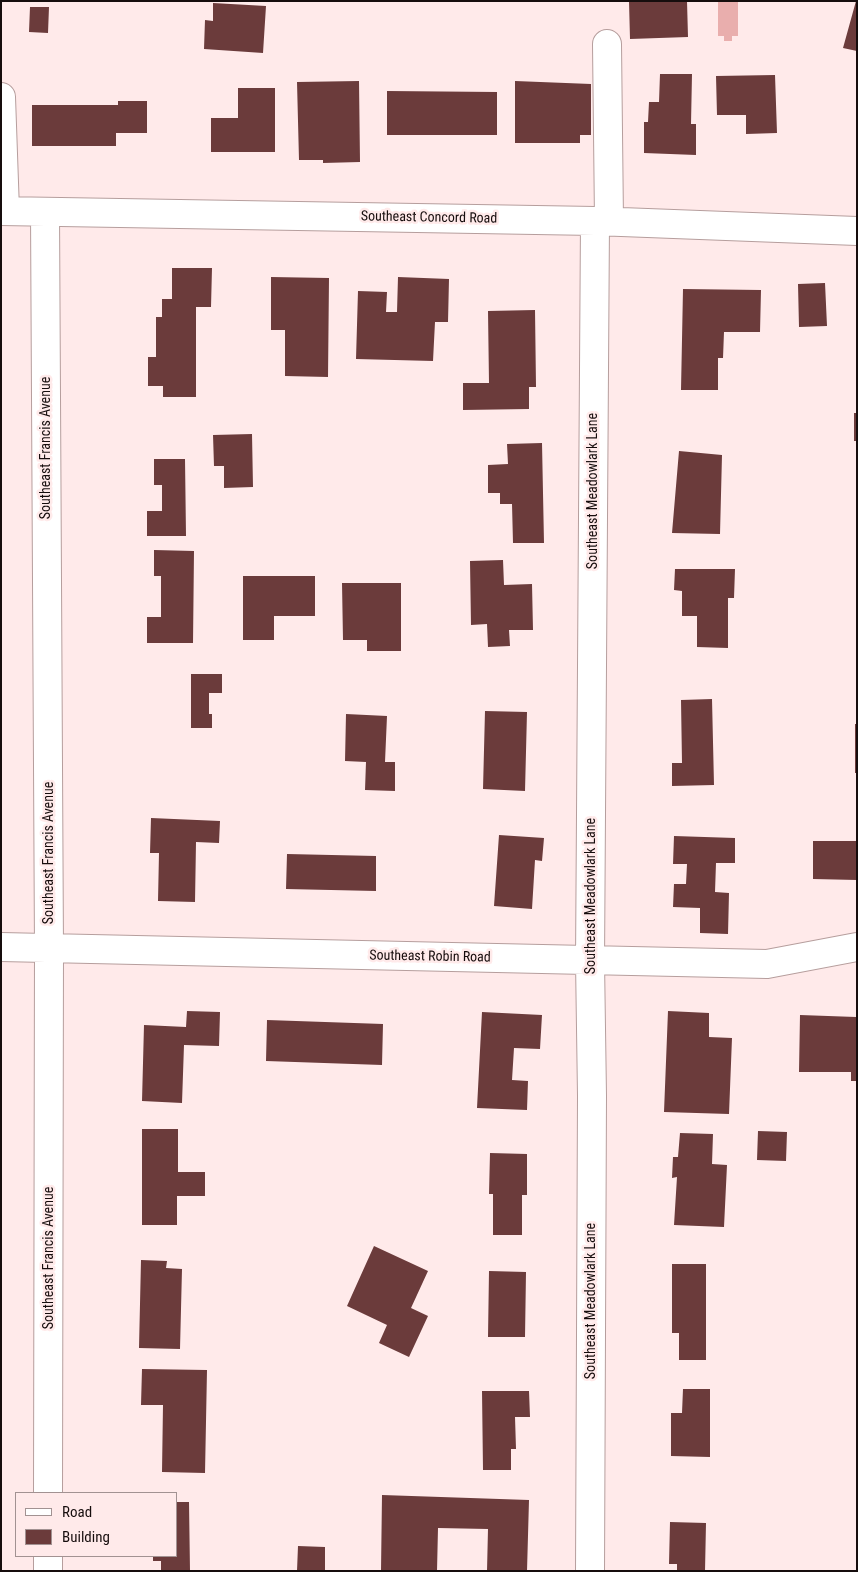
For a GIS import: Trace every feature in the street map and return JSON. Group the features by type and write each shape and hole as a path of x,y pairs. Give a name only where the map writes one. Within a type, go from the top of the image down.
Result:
{"street":[{"name":"Southeast Meadowlark Lane","path":"590,1571 592,1096 590,961 602,221 607,44"},
{"path":"1,97 3,211"},
{"name":"Southeast Concord Road","path":"3,211 602,221 857,231"},
{"name":"Southeast Francis Avenue","path":"45,212 49,949 48,1492"},
{"name":"Southeast Robin Road","path":"1,947 768,964 857,947"},
{"path":"48,1557 48,1571"}],"shaded area":[{"path":"718,1 738,1 738,36 732,36 732,41 724,41 724,36 718,36"}],"building":[{"path":"629,1 687,1 688,37 630,39"},
{"path":"857,1 857,51 843,48"},
{"path":"213,3 266,6 263,53 204,49 205,20 213,21"},
{"path":"30,7 49,7 48,33 29,32"},
{"path":"660,74 692,74 691,124 696,124 696,155 644,153 644,122 648,122 649,102 659,102"},
{"path":"775,75 777,133 746,134 746,115 717,115 716,76"},
{"path":"359,81 360,162 323,163 323,160 299,160 297,82"},
{"path":"515,81 591,84 591,135 580,135 580,143 515,143"},
{"path":"238,88 275,88 275,152 211,152 211,118 238,118"},
{"path":"387,91 497,92 497,135 387,135"},
{"path":"118,101 147,101 147,133 116,133 116,146 32,146 32,105 118,105"},
{"path":"172,268 212,268 211,307 196,307 196,397 163,397 163,386 148,386 148,357 156,357 156,317 162,317 162,299 172,299"},
{"path":"271,277 329,278 328,377 285,376 285,330 271,330"},
{"path":"398,277 449,279 448,322 435,322 433,361 356,359 358,291 387,292 386,312 397,312"},
{"path":"825,283 827,326 799,327 798,284"},
{"path":"683,289 761,290 760,332 724,332 723,358 718,358 718,390 681,390"},
{"path":"535,310 536,387 529,387 529,409 463,410 463,383 489,383 488,311"},
{"path":"854,413 857,413 857,441 854,441"},
{"path":"252,434 253,487 224,488 224,466 214,466 213,435"},
{"path":"542,443 544,543 513,543 512,504 500,504 500,493 488,493 488,465 508,464 507,444"},
{"path":"679,451 722,455 720,534 672,533"},
{"path":"154,459 185,459 186,536 147,536 147,511 162,511 162,485 154,485"},
{"path":"154,550 194,551 193,643 147,643 147,617 161,617 161,576 154,576"},
{"path":"503,560 504,585 532,584 533,630 509,630 510,646 488,647 487,624 471,625 470,561"},
{"path":"675,569 735,569 734,598 728,598 728,648 697,647 697,616 682,616 682,591 674,590"},
{"path":"243,576 315,576 315,616 274,616 274,640 243,640"},
{"path":"342,583 401,583 401,651 367,651 367,640 343,640"},
{"path":"191,674 222,674 222,693 209,693 209,714 212,714 212,728 191,728"},
{"path":"712,699 714,785 672,786 672,763 682,763 681,700"},
{"path":"485,711 527,712 525,791 483,789"},
{"path":"346,714 387,716 385,762 395,762 395,791 365,790 366,762 345,761"},
{"path":"855,724 857,724 857,773 855,773"},
{"path":"151,818 220,821 219,843 196,842 195,902 158,901 159,853 150,853"},
{"path":"499,835 544,838 542,861 535,860 532,909 494,906"},
{"path":"674,836 735,838 735,863 716,863 715,892 729,893 728,934 700,933 700,908 673,907 674,884 686,884 687,864 673,864"},
{"path":"813,841 857,841 857,880 813,879"},
{"path":"287,854 376,856 376,891 286,889"},
{"path":"187,1011 220,1012 219,1046 184,1045 182,1103 142,1101 144,1025 186,1027"},
{"path":"668,1011 709,1013 709,1037 732,1038 729,1114 664,1112"},
{"path":"482,1012 542,1015 540,1049 514,1048 512,1080 528,1081 527,1110 477,1108"},
{"path":"800,1015 856,1017 857,1081 851,1081 851,1072 799,1072"},
{"path":"267,1020 383,1024 382,1065 266,1061"},
{"path":"142,1129 178,1129 178,1172 205,1172 205,1196 177,1196 177,1225 142,1225"},
{"path":"758,1131 787,1132 786,1161 757,1160"},
{"path":"680,1133 713,1134 712,1164 727,1165 724,1227 674,1225 677,1177 672,1178 673,1157 678,1157"},
{"path":"490,1153 527,1154 527,1195 522,1195 522,1235 493,1235 493,1194 489,1194"},
{"path":"374,1246 428,1271 411,1308 428,1316 409,1357 379,1343 387,1325 347,1306"},
{"path":"141,1260 167,1261 166,1268 182,1269 180,1349 139,1348"},
{"path":"672,1264 706,1264 706,1360 679,1360 679,1333 672,1333"},
{"path":"489,1271 526,1272 525,1337 488,1337"},
{"path":"142,1369 207,1370 205,1473 162,1472 163,1405 141,1405"},
{"path":"683,1389 710,1389 710,1457 671,1456 671,1413 682,1413"},
{"path":"482,1391 529,1391 530,1417 515,1417 516,1449 511,1449 511,1470 483,1470"},
{"path":"382,1495 529,1500 527,1571 487,1571 488,1529 438,1528 437,1571 381,1571"},
{"path":"178,1502 189,1502 190,1571 161,1571 161,1561 153,1561 153,1557 178,1557"},
{"path":"670,1522 706,1523 705,1571 677,1571 677,1564 669,1564"},
{"path":"298,1546 325,1547 325,1571 297,1571"}]}
